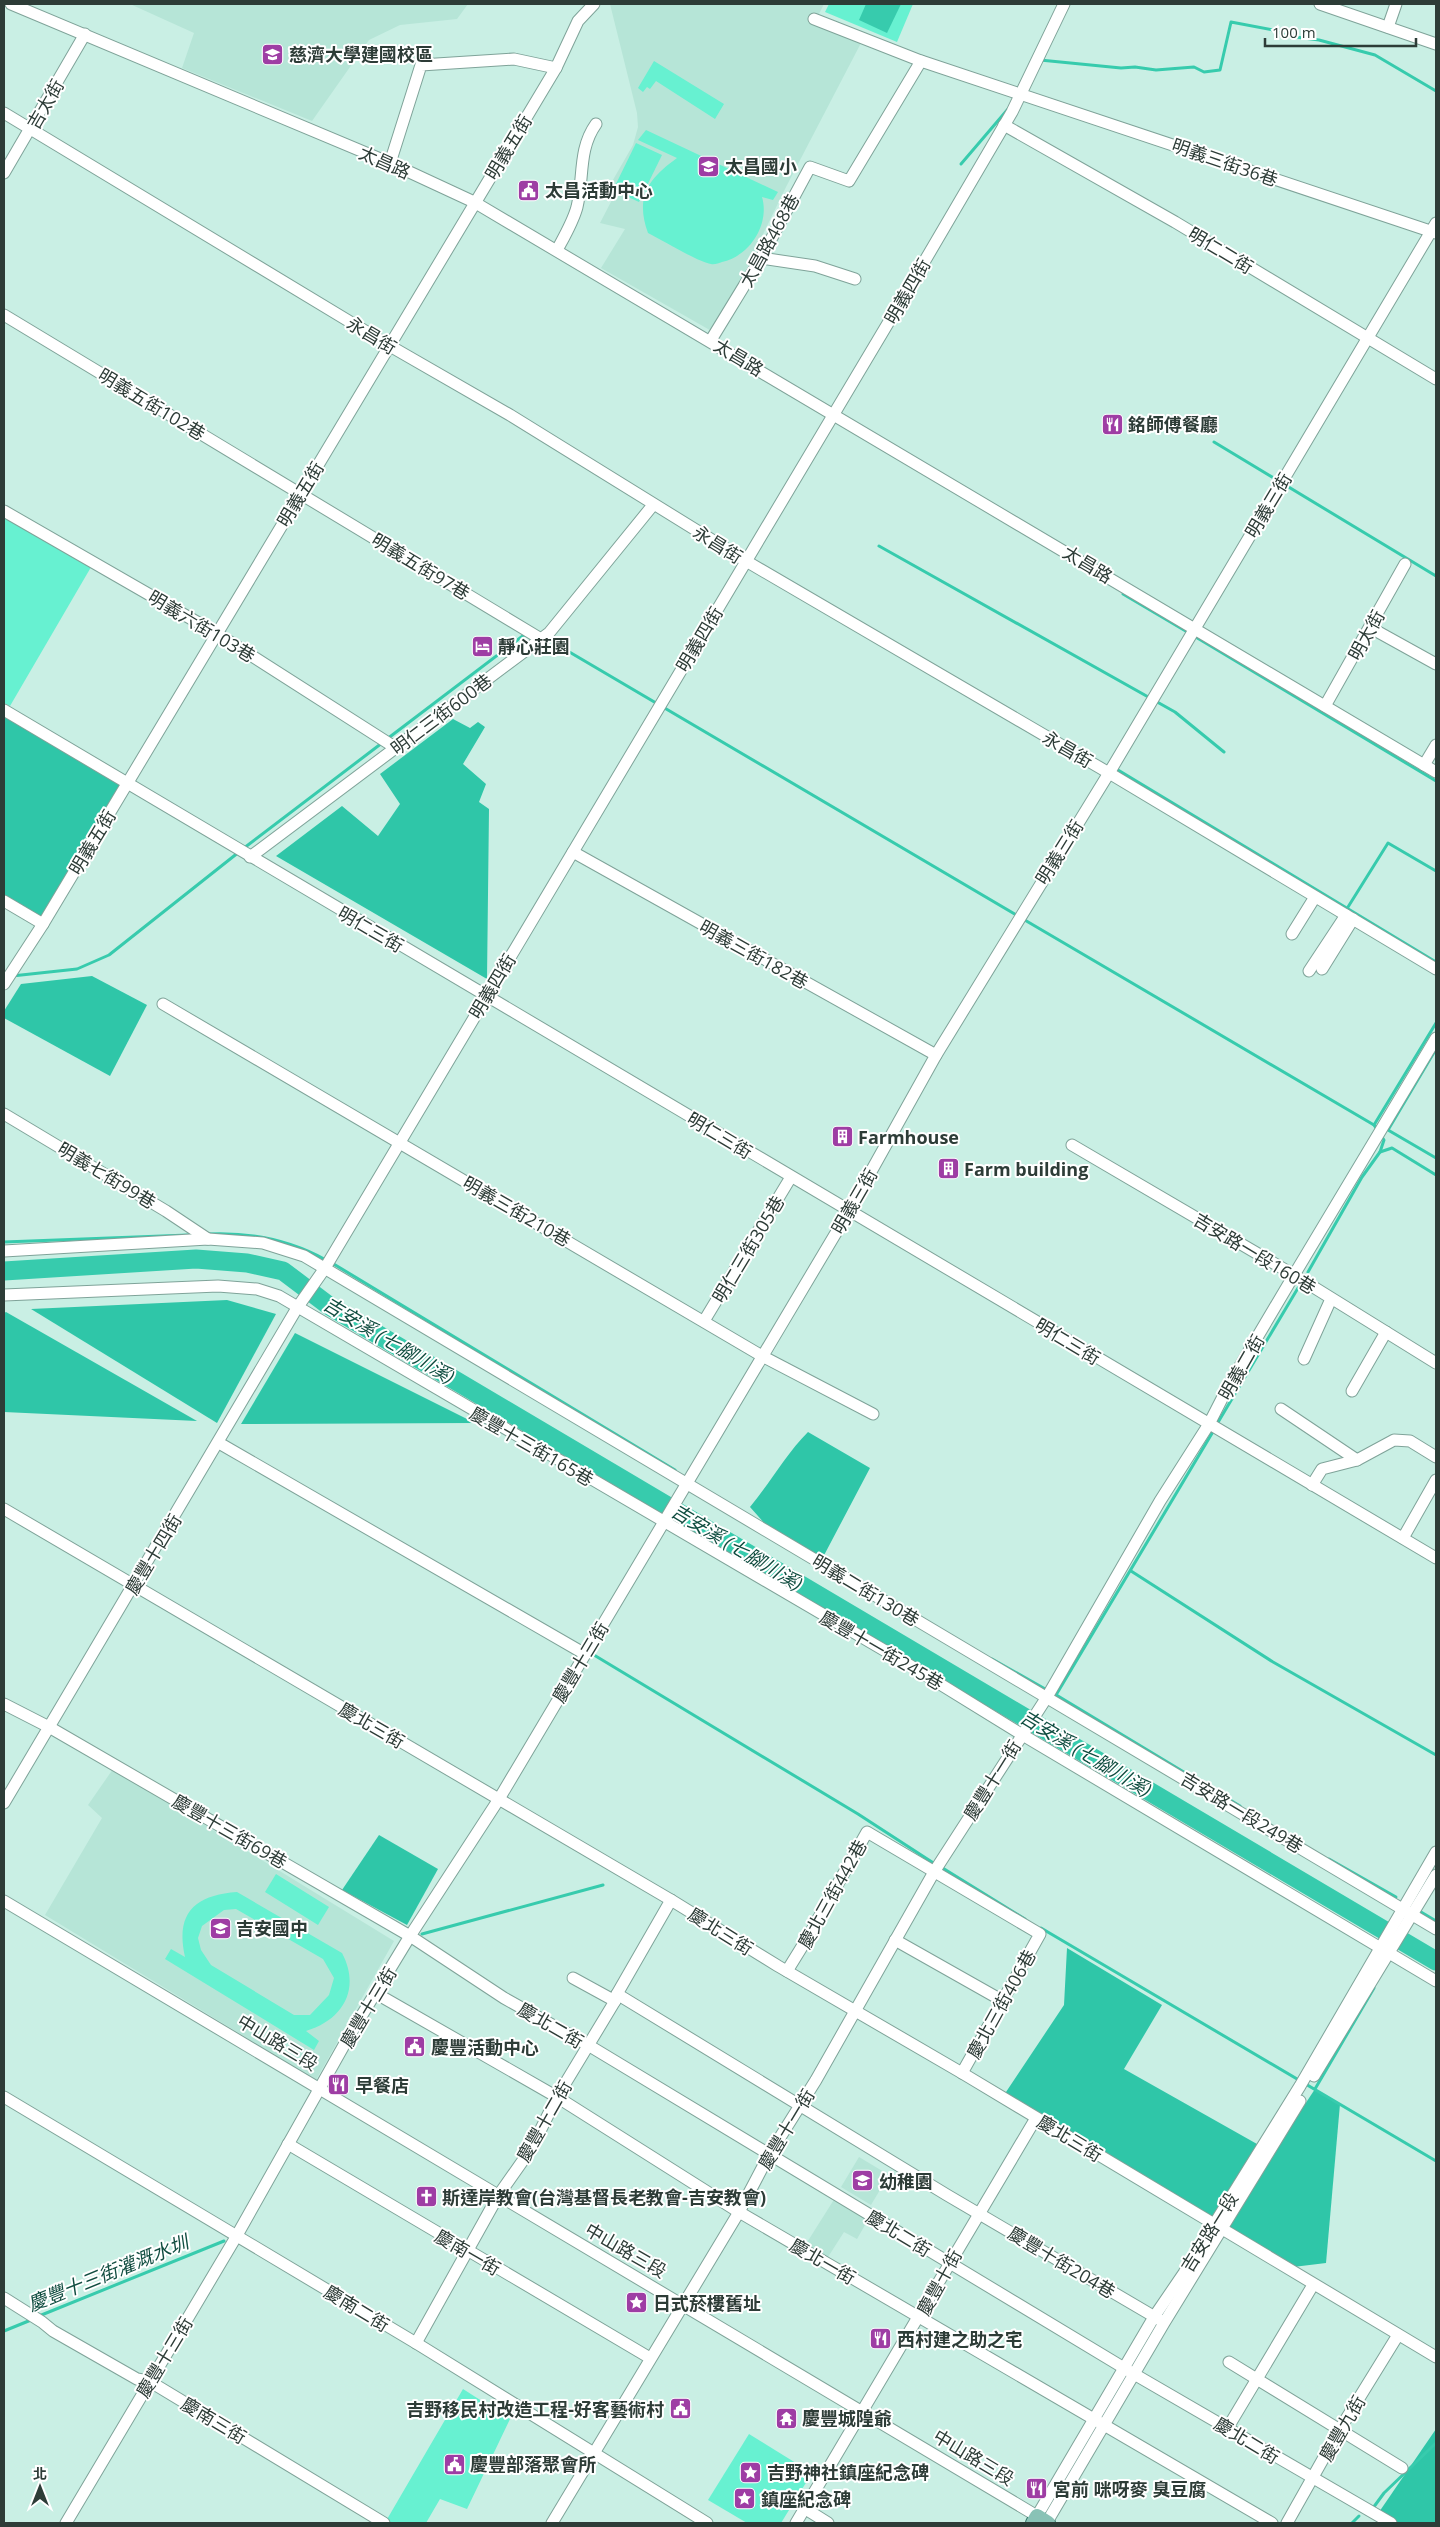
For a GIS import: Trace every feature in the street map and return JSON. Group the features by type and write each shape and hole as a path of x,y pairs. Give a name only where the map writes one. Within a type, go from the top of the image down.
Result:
{"street":[{"name":"太昌路","path":"12,4 390,163 474,202 711,340 1436,772"},
{"name":"明義五街","path":"4,984 43,924 556,68 578,21 594,4"},
{"name":"明義四街","path":"299,1306 400,1142 835,415 1004,125 1064,4"},
{"path":"1320,4 1436,44"},
{"path":"1388,27 1396,4"},
{"name":"明義三街36巷","path":"814,19 921,61 1435,229"},
{"name":"吉太街","path":"4,172 31,129 85,34"},
{"path":"390,163 421,65 514,59 556,68"},
{"name":"太昌路468巷","path":"711,340 761,258 810,167 849,181 921,61"},
{"name":"永昌街","path":"4,113 390,346 510,415 746,561 1108,773 1436,969"},
{"path":"557,250 577,208 583,152 587,135 596,124"},
{"name":"明仁二街","path":"1004,125 1175,222 1436,379"},
{"name":"明義三街","path":"686,1484 849,1211 936,1055 1435,229"},
{"path":"761,258 815,266 855,279"},
{"name":"明義五街102巷","path":"4,315 301,493"},
{"name":"明義五街97巷","path":"301,493 541,639"},
{"name":"明仁三街600巷","path":"244,853 396,748 549,633 653,505"},
{"name":"明義六街103巷","path":"4,511 216,633 396,748"},
{"name":"明太街","path":"1326,706 1405,564"},
{"path":"1371,628 1436,664"},
{"name":"明仁三街","path":"4,710 1436,1558"},
{"path":"1424,765 1436,745"},
{"name":"明義三街182巷","path":"573,852 936,1055"},
{"path":"1292,934 1315,897"},
{"path":"4,901 43,924"},
{"path":"1322,969 1350,917"},
{"path":"1309,971 1350,917"},
{"name":"明義三街210巷","path":"163,1004 762,1356 872,1414"},
{"name":"明義二街","path":"1047,1697 1160,1502 1209,1424 1230,1383 1436,1038"},
{"name":"明義七街99巷","path":"4,1114 166,1211 208,1239"},
{"name":"吉安路一段160巷","path":"1072,1145 1294,1275 1436,1363"},
{"name":"明仁三街305巷","path":"704,1321 791,1177"},
{"name":"明義二街130巷","path":"4,1251 208,1239 263,1243 304,1256 322,1271 1047,1697"},
{"name":"慶豐十三街165巷","path":"4,1295 218,1286 257,1289 278,1296 299,1306 664,1522"},
{"path":"1304,1359 1331,1299"},
{"name":"慶豐十四街","path":"4,1804 299,1306"},
{"path":"1352,1391 1386,1332"},
{"path":"1281,1410 1356,1460"},
{"path":"1312,1485 1322,1469 1356,1460 1394,1440 1410,1441 1436,1457"},
{"path":"219,1443 585,1654"},
{"path":"1403,1538 1436,1480"},
{"name":"慶豐十三街","path":"66,2523 236,2237 288,2144 410,1936 499,1800 686,1484"},
{"name":"慶北三街","path":"4,1509 671,1900 1436,2357"},
{"name":"慶豐十一街245巷","path":"664,1522 913,1667 1021,1734 1436,1981"},
{"name":"慶豐十一街","path":"552,2523 739,2212 769,2155 856,2010 934,1872 1021,1734 1047,1697"},
{"name":"吉安路一段249巷","path":"1047,1697 1436,1929"},
{"name":"慶豐十三街69巷","path":"4,1704 49,1727 410,1936"},
{"name":"慶北三街442巷","path":"787,1971 813,1930 867,1832 934,1872"},
{"path":"1407,1911 1436,1852"},
{"name":"慶北三街406巷","path":"934,1872 1040,1934 962,2073"},
{"path":"1407,1911 1436,1875"},
{"name":"慶豐十二街","path":"416,2343 498,2196 530,2149 557,2097 671,1900"},
{"name":"中山路三段","path":"4,1901 862,2412 1042,2522"},
{"name":"吉安路一段","path":"1042,2522 1129,2370 1154,2317 1218,2226 1300,2086 1407,1911"},
{"name":"慶北二街","path":"410,1936 504,1998 588,2045 1227,2429 1389,2523"},
{"path":"895,1940 1003,2001"},
{"name":"慶豐十街204巷","path":"573,1978 616,1998 721,2058 1154,2317"},
{"name":"慶北一街","path":"377,1994 557,2097 739,2212 1272,2523"},
{"name":"慶南二街","path":"4,2097 416,2343 707,2523"},
{"name":"慶豐十街","path":"796,2523 920,2317 978,2213 1036,2118"},
{"name":"慶南一街","path":"288,2144 467,2252 603,2329 650,2358"},
{"path":"1227,2429 1313,2284"},
{"name":"慶南三街","path":"4,2298 53,2331 131,2376 149,2381 384,2523"},
{"name":"慶豐九街","path":"1287,2523 1340,2429 1398,2335"},
{"path":"1229,2362 1402,2468"},
{"path":"804,2508 828,2523"}],"shaded area":[{"name":"慈濟大學建國校區","path":"130,4 468,4 457,19 400,25 369,40 312,121 182,68 194,33"},
{"name":"太昌國小","path":"610,4 824,4 815,22 861,43 786,187 715,333 601,268 625,229 600,223 615,194 606,192 633,145 638,127 637,113"},
{"path":"829,4 913,4 897,42 825,12"},
{"path":"866,4 901,4 887,33 859,20"},
{"path":"654,61 724,104 715,119 656,81 650,89 647,87 643,92 638,88"},
{"path":"646,130 778,192 773,200 762,197 764,207 760,228 756,237 741,253 732,259 711,264 689,255 648,233 643,209 647,190 658,174 677,158 638,140"},
{"path":"636,143 662,155 639,202 613,190"},
{"path":"4,509 94,562 10,706 4,703"},
{"path":"4,714 122,783 42,920 4,897"},
{"path":"453,719 470,728 478,722 485,727 463,764 486,784 479,802 489,809 487,979 276,856 342,806 378,836 400,804 380,774"},
{"path":"92,976 147,1005 110,1076 4,1018 4,1011 21,984"},
{"path":"227,1300 276,1314 217,1423 31,1309"},
{"path":"6,1312 197,1421 4,1412 4,1313"},
{"path":"295,1333 475,1423 241,1424"},
{"path":"808,1432 870,1468 821,1561 775,1535 750,1507 792,1450"},
{"name":"吉安國中","path":"113,1769 394,1941 316,2080 45,1915 102,1818 88,1805"},
{"path":"379,1835 438,1869 407,1925 342,1890"},
{"path":"276,1874 329,1907 318,1925 265,1892"},
{"path":"237,1892 342,1953 350,1979 349,1991 339,2011 319,2026 306,2031 319,2041 314,2050 165,1959 171,1949 185,1957 183,1929 186,1918 199,1902 222,1894","holes":["236,1909 323,1959 334,1978 329,1995 310,2015 294,2015 211,1965 201,1950 198,1938 202,1926 224,1910"]},
{"path":"1067,1948 1162,2005 1124,2069 1257,2144 1215,2223 1004,2095 1064,2005"},
{"path":"1315,2089 1340,2104 1326,2263 1285,2268 1222,2230"},
{"name":"幼稚園","path":"859,2157 884,2172 880,2180 884,2183 871,2205 841,2187"},
{"path":"835,2198 869,2218 857,2239 844,2232 828,2257 806,2244"},
{"path":"463,2389 510,2419 467,2509 440,2499 426,2523 390,2523 386,2521"},
{"path":"1436,2429 1436,2523 1391,2523 1377,2515"},
{"path":"749,2434 812,2473 781,2523 747,2523 708,2500"}],"waterway":[{"path":"1040,60 1156,70 1194,67 1204,72 1220,70 1231,22 1273,30 1288,36 1319,40 1375,55 1436,91"},
{"path":"961,164 1008,109"},
{"path":"1214,442 1436,576"},
{"path":"879,546 1175,712 1224,752"},
{"path":"1123,594 1189,633"},
{"path":"387,739 524,635"},
{"path":"1194,636 1436,781"},
{"path":"549,640 1018,916"},
{"path":"244,848 382,743"},
{"path":"1118,770 1436,962"},
{"path":"1348,907 1388,843 1436,871"},
{"path":"12,976 77,969 109,955 239,852"},
{"path":"1023,919 1374,1125 1384,1140 1380,1152 1362,1177 1308,1272"},
{"path":"1374,1125 1436,1023"},
{"path":"1436,1049 1388,1130 1436,1158"},
{"path":"1380,1152 1392,1148 1436,1175"},
{"path":"207,1234 238,1234 283,1242 326,1260"},
{"path":"4,1242 188,1235"},
{"name":"吉安溪 (七腳川溪)","path":"4,1271 196,1259 247,1263 283,1271 328,1305 1436,1961"},
{"path":"332,1263 675,1470"},
{"path":"1217,1424 1298,1288"},
{"path":"1056,1695 1214,1430"},
{"path":"1131,1571 1273,1662 1436,1755"},
{"path":"589,1652 858,1814 935,1864"},
{"path":"992,1659 1047,1690"},
{"path":"1053,1693 1240,1806"},
{"path":"1329,1859 1396,1897"},
{"path":"941,1867 1025,1919"},
{"name":"慶豐十三街灌溉水圳","path":"422,1934 603,1885"},
{"path":"1421,1912 1436,1921"},
{"path":"1041,1928 1436,2161"},
{"path":"1315,2089 1374,1988"},
{"name":"慶豐十三街灌溉水圳","path":"39,2316 224,2241"},
{"name":"慶豐十三街灌溉水圳","path":"4,2331 31,2320"},
{"path":"1373,2508 1384,2493 1436,2443"},
{"path":"1352,2523 1359,2516"}],"place":[{"name":"慈濟大學建國校區","path":"273,54"},
{"name":"太昌國小","path":"709,166"},
{"name":"太昌活動中心","path":"529,190"},
{"name":"銘師傅餐廳","path":"1112,424"},
{"name":"靜心莊園","path":"482,646"},
{"name":"Farmhouse","path":"842,1137"},
{"name":"Farm building","path":"948,1169"},
{"name":"吉安國中","path":"220,1928"},
{"name":"慶豐活動中心","path":"415,2047"},
{"name":"早餐店","path":"339,2085"},
{"name":"幼稚園","path":"863,2181"},
{"name":"斯達岸教會(台灣基督長老教會-吉安教會)","path":"426,2197"},
{"name":"日式菸樓舊址","path":"637,2303"},
{"name":"西村建之助之宅","path":"881,2339"},
{"name":"吉野移民村改造工程-好客藝術村","path":"680,2409"},
{"name":"慶豐城隍爺","path":"786,2418"},
{"name":"慶豐部落聚會所","path":"454,2464"},
{"name":"吉野神社鎮座紀念碑","path":"751,2472"},
{"name":"宮前 咪呀麥 臭豆腐","path":"1037,2489"},
{"name":"鎮座紀念碑","path":"745,2499"}]}
